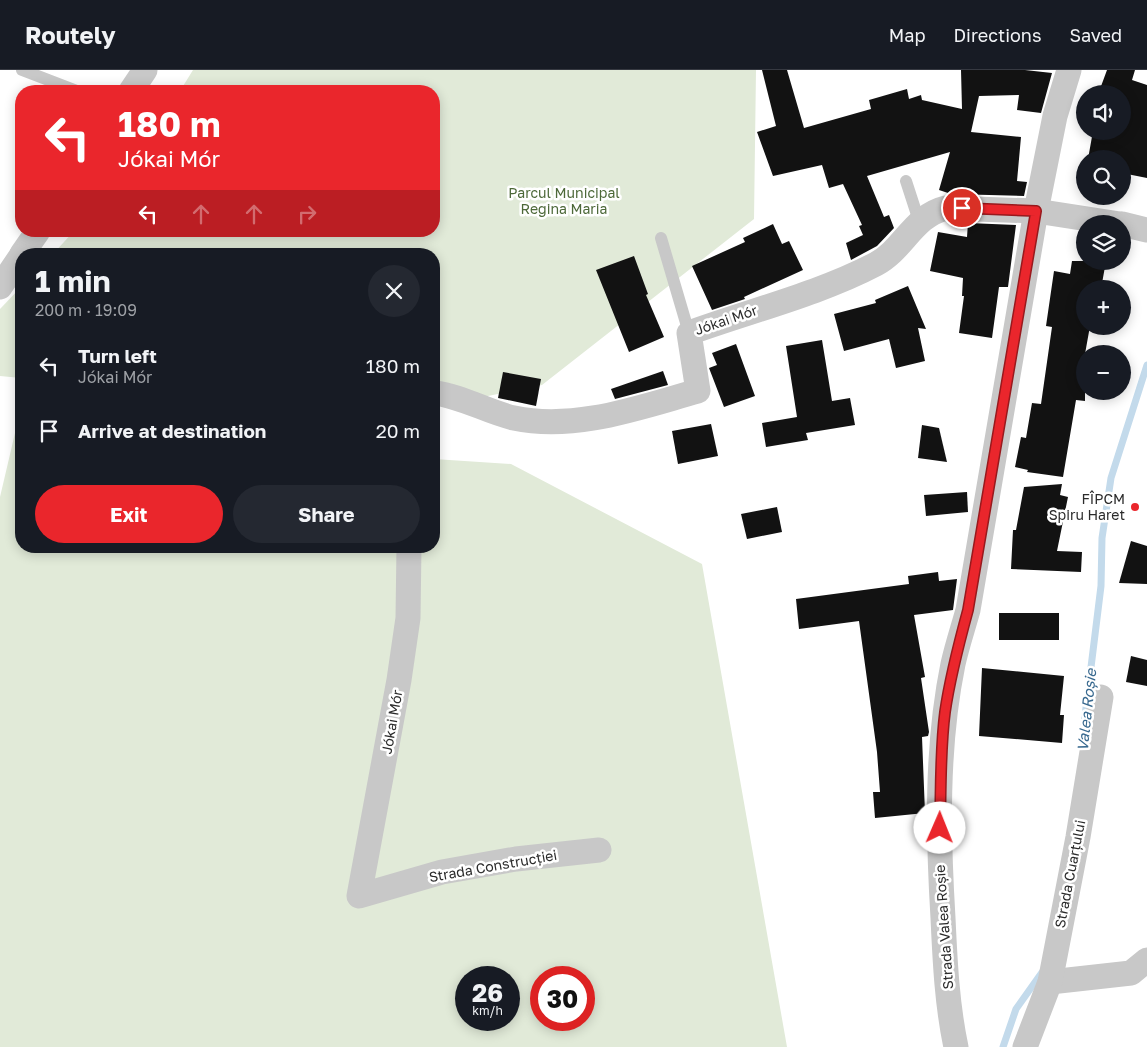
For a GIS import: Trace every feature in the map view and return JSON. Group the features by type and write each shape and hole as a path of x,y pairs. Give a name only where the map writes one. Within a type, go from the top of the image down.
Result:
{"street":[{"path":"135,85 145,70"},
{"name":"Strada Valea Roșie","path":"956,1047 944,955 939,862 945,712 953,664 968,610 1036,211 1055,116 1069,70"},
{"name":"Jókai Mór","path":"440,395 513,418 537,422 599,418 698,391 689,333 812,290 877,263 896,248 919,221 932,212 946,208 1036,211 1076,217"},
{"name":"Jókai Mór","path":"1131,226 1147,230"},
{"path":"27,248 34,237"},
{"path":"0,287 15,265"},
{"name":"Jókai Mór","path":"359,896 399,680 408,618 409,553"},
{"name":"Strada Cuarțului","path":"1025,1047 1050,982 1078,837 1101,696"},
{"name":"Strada Construcției","path":"359,896 442,872 516,859 599,850"},
{"path":"1050,982 1131,973 1147,960"}],"lane":[{"path":"22,70 61,85"},
{"path":"906,181 919,221"},
{"path":"660,238 689,333"}],"green space":[{"name":"Parcul Municipal Regina Maria","path":"193,70 756,70 754,219 542,385 440,406 440,248 58,248 69,237 440,237 440,85 184,85"},
{"path":"15,293 15,377 0,376 0,309"},
{"path":"15,433 15,553 440,553 440,459 511,464 702,564 787,1047 0,1047 0,497"}],"building":[{"path":"762,70 787,70 804,128 871,109 869,100 907,89 909,99 921,95 922,100 962,109 961,70 1025,70 1052,73 1041,113 1017,110 1019,95 979,96 971,132 1021,137 1017,181 1027,182 1024,196 951,194 939,190 950,152 867,176 884,217 889,215 894,228 877,246 851,260 846,243 863,235 859,226 862,225 843,184 829,188 822,165 773,176 757,132 776,126"},
{"path":"1107,70 1135,70 1132,80 1147,85 1147,178 1131,175 1131,150 1090,150 1091,140 1131,140 1131,85 1101,85"},
{"path":"968,223 1016,225 1008,287 999,287 992,338 959,333 964,296 962,296 963,278 930,271 938,232 967,237"},
{"path":"773,224 782,244 789,241 803,270 744,297 745,299 712,310 692,266 745,242 743,238"},
{"path":"634,256 648,294 646,295 664,337 629,352 596,270"},
{"path":"1072,261 1076,261 1076,270 1104,270 1103,280 1076,280 1076,335 1088,335 1087,345 1076,345 1076,400 1063,477 1027,472 1028,470 1015,467 1021,437 1026,438 1032,403 1041,404 1052,327 1046,326 1054,271 1070,274"},
{"path":"908,286 926,329 918,328 925,361 896,368 889,339 844,351 834,314 876,303 875,300"},
{"path":"822,340 832,401 850,398 855,425 806,433 808,440 766,447 762,423 797,417 786,346"},
{"path":"736,344 755,396 724,407 709,368 717,365 712,353"},
{"path":"663,371 668,385 615,399 611,389"},
{"path":"503,372 541,379 536,406 498,398"},
{"path":"711,424 718,456 678,464 672,431"},
{"path":"922,425 939,428 947,462 918,458"},
{"path":"1062,484 1060,495 1068,497 1057,551 1082,552 1081,572 1011,569 1013,530 1016,530 1024,487"},
{"path":"967,492 968,512 926,516 924,495"},
{"path":"777,507 782,532 747,539 741,514"},
{"path":"1131,541 1147,546 1147,584 1119,583"},
{"path":"938,572 939,581 957,579 953,610 914,615 925,677 921,678 929,732 928,736 922,737 925,813 875,818 873,792 880,792 877,752 859,621 799,629 796,599 909,584 908,576"},
{"path":"999,613 1059,613 1059,640 999,640"},
{"path":"1131,656 1147,660 1147,686 1126,682"},
{"path":"982,668 1064,676 1060,715 1064,715 1062,743 979,736"}],"waterway":[{"name":"Valea Roșie","path":"1084,724 1101,586 1102,538 1111,478 1147,365"},
{"name":"Valea Roșie","path":"1003,1047 1016,1009 1043,971"}],"place":[{"name":"FÎPCM Spiru Haret","path":"1135,507"}],"route":[{"path":"940,828 945,712 953,664 968,610 1036,211 962,208"}]}
